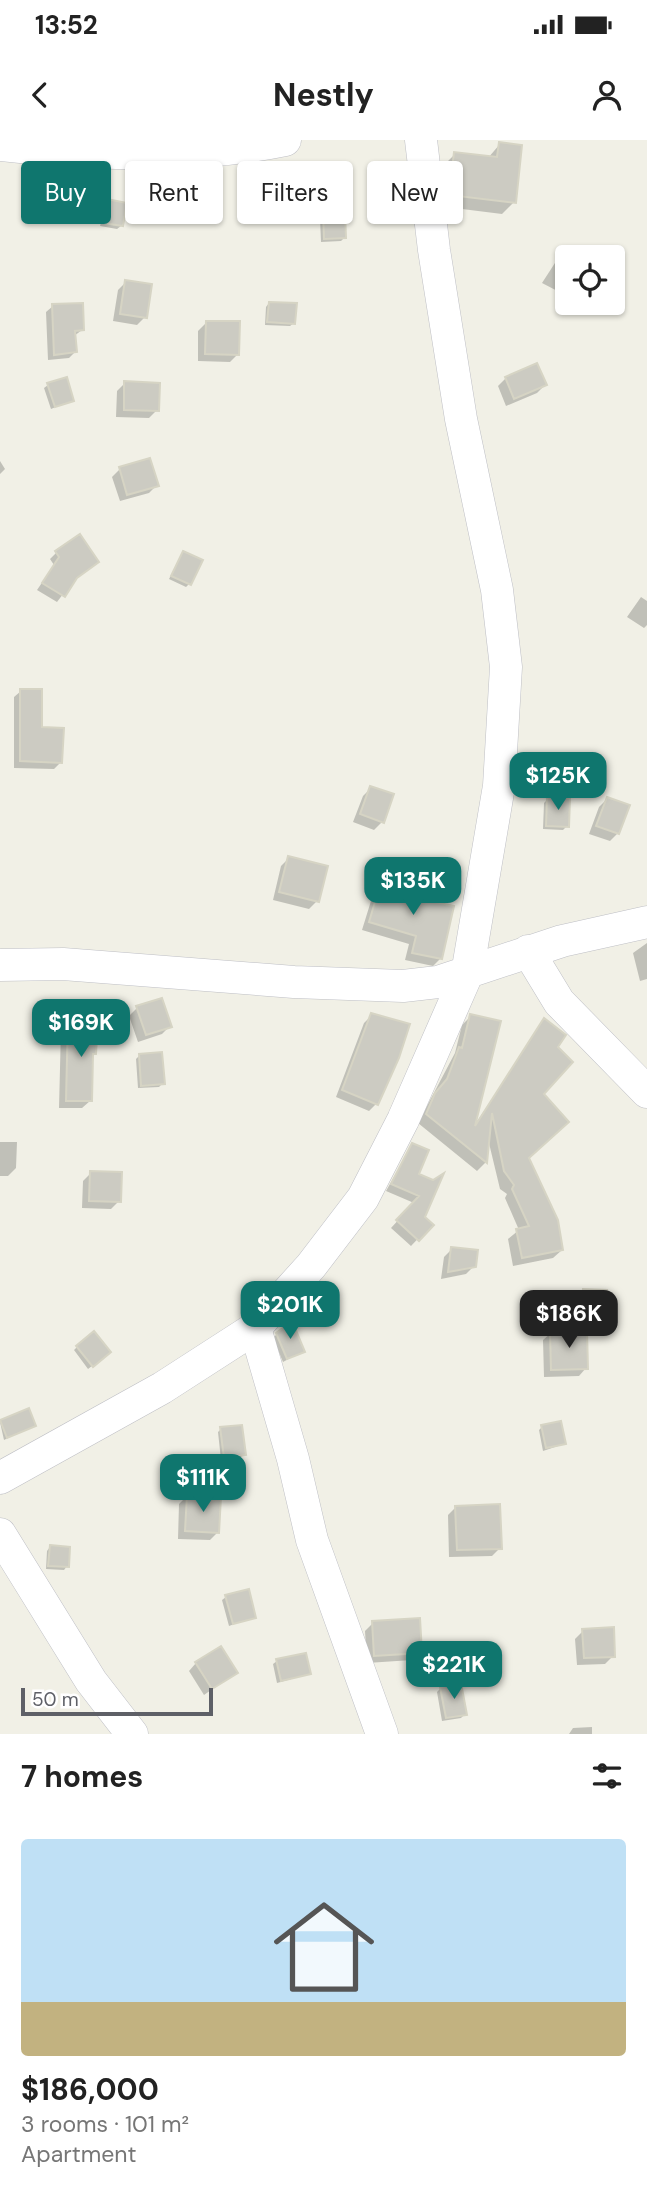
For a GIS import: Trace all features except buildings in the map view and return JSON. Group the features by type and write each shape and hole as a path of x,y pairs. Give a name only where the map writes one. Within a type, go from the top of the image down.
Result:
{"street":[{"path":"0,145 52,150 168,153 256,146 285,140"},
{"path":"0,1478 162,1388 255,1328 312,1266 363,1198 403,1120 467,974 499,786 506,667 497,590 461,419 434,250 421,140"},
{"path":"0,965 63,964 294,982 403,986 438,982 528,951 647,922"},
{"path":"528,951 559,1002 647,1092"},
{"path":"255,1328 293,1459 312,1540 382,1734"},
{"path":"0,1534 91,1681 132,1734"}]}
